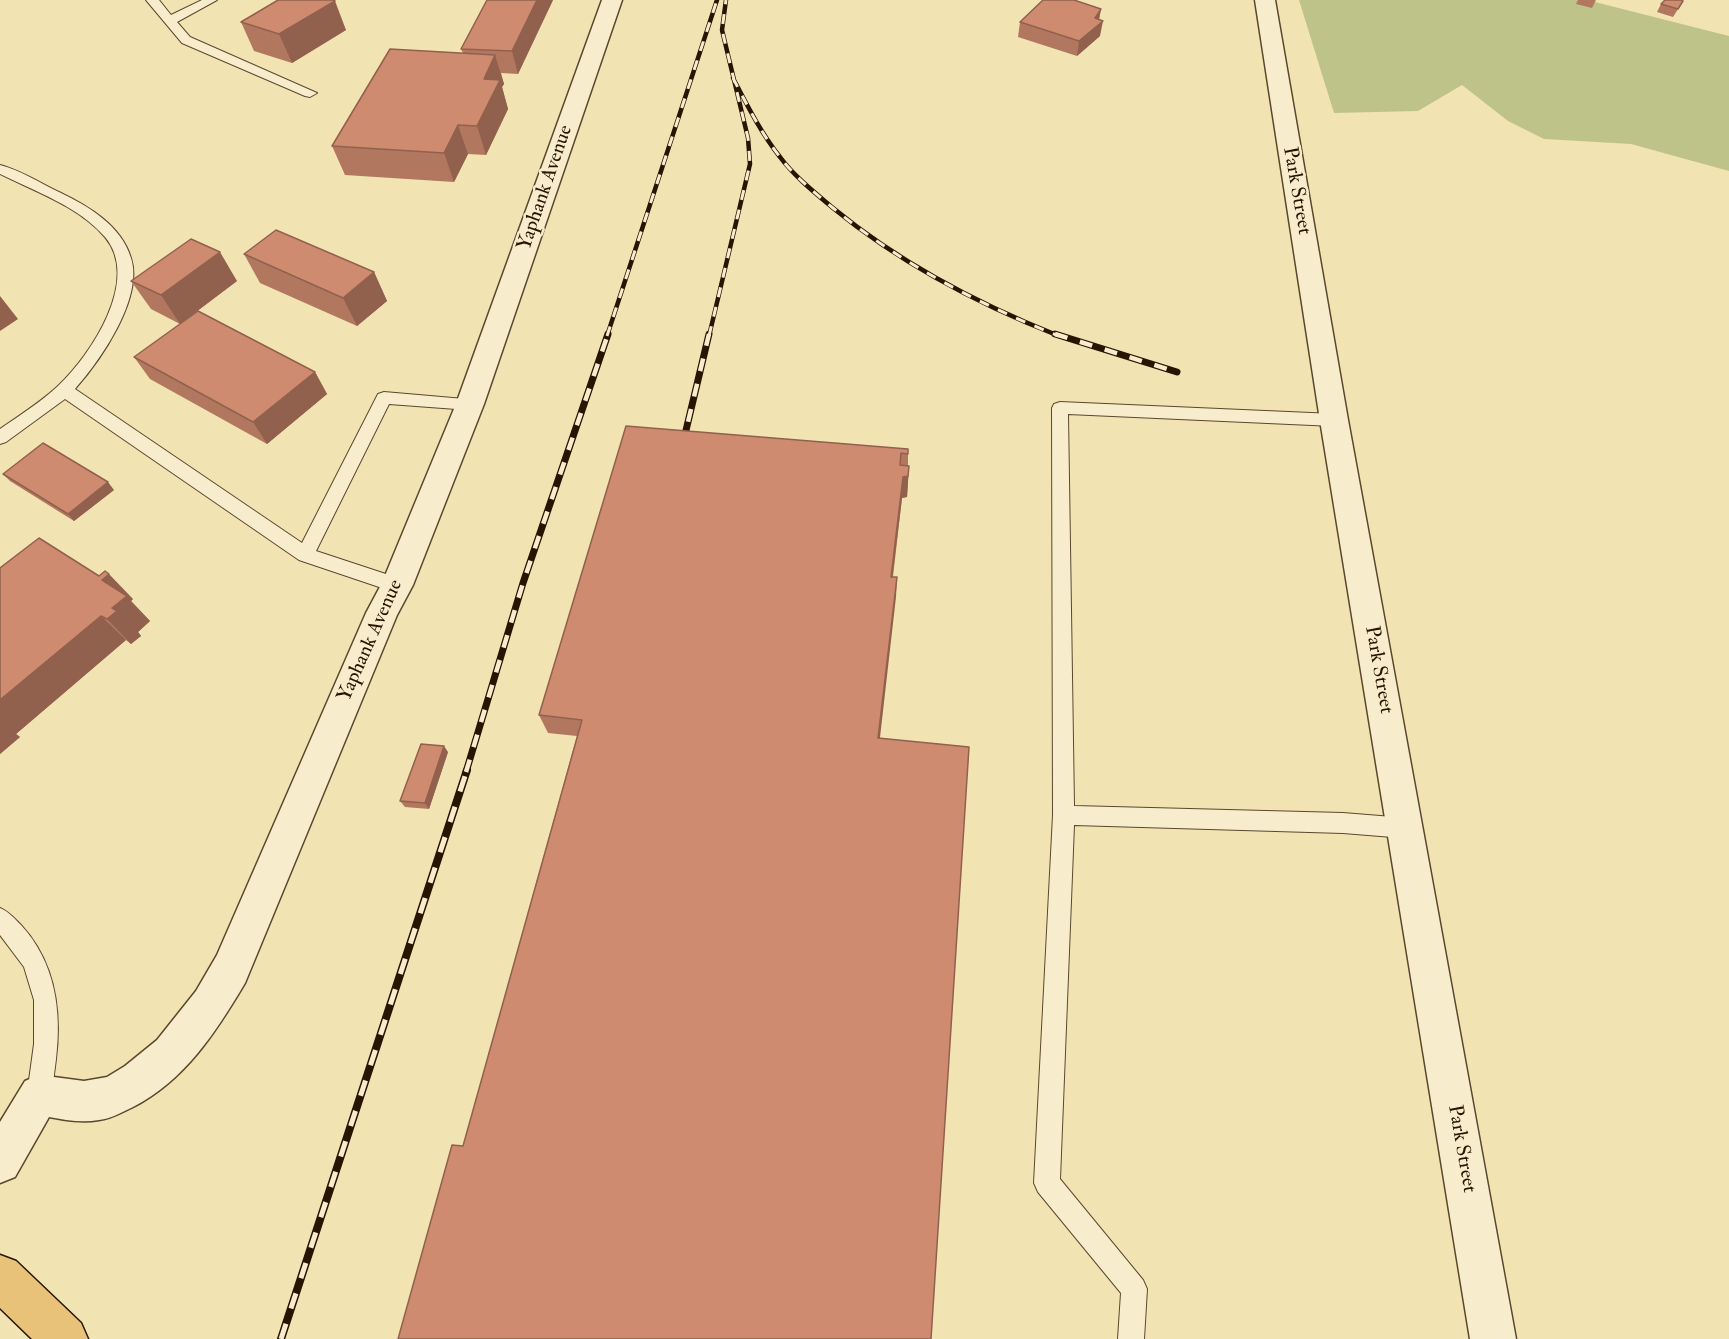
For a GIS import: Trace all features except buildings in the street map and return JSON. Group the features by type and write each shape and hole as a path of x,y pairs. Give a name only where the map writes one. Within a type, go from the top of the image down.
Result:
{"main road":[{"path":"0,1277 65,1339"}],"street":[{"name":"Yaphank Avenue","path":"39,1095 75,1102 102,1099 134,1084 159,1066 180,1044 213,1001 231,969 378,624 397,585 470,404 612,0"},
{"name":"Park Street","path":"1266,0 1335,420 1494,1339"},
{"path":"0,1162 39,1095"}],"lane":[{"path":"152,0 186,40 310,93"},
{"path":"169,21 211,0"},
{"path":"0,169 86,213 110,234 125,263 122,291 112,321 87,362 64,390 0,438"},
{"path":"64,390 305,555 397,585"},
{"path":"305,555 384,398 470,404"},
{"path":"1131,1339 1134,1289 1047,1183 1065,815 1060,408 1335,420"},
{"path":"1065,815 1343,823 1405,828"},
{"path":"0,919 26,948 40,975 48,1008 47,1047 39,1095"}],"green space":[{"path":"1299,0 1587,0 1729,36 1729,171 1631,144 1544,139 1508,121 1462,85 1418,111 1334,113"}],"railway":[{"path":"607,336 717,0"},
{"path":"726,0 722,30 734,80"},
{"path":"709,336 750,164 748,138 734,80"},
{"path":"734,80 760,129 773,148 798,177 833,208 885,247 941,281 1059,336"},
{"path":"466,772 523,583 608,334"},
{"path":"682,447 709,334"},
{"path":"1055,334 1177,372"},
{"path":"281,1339 467,770"}]}
